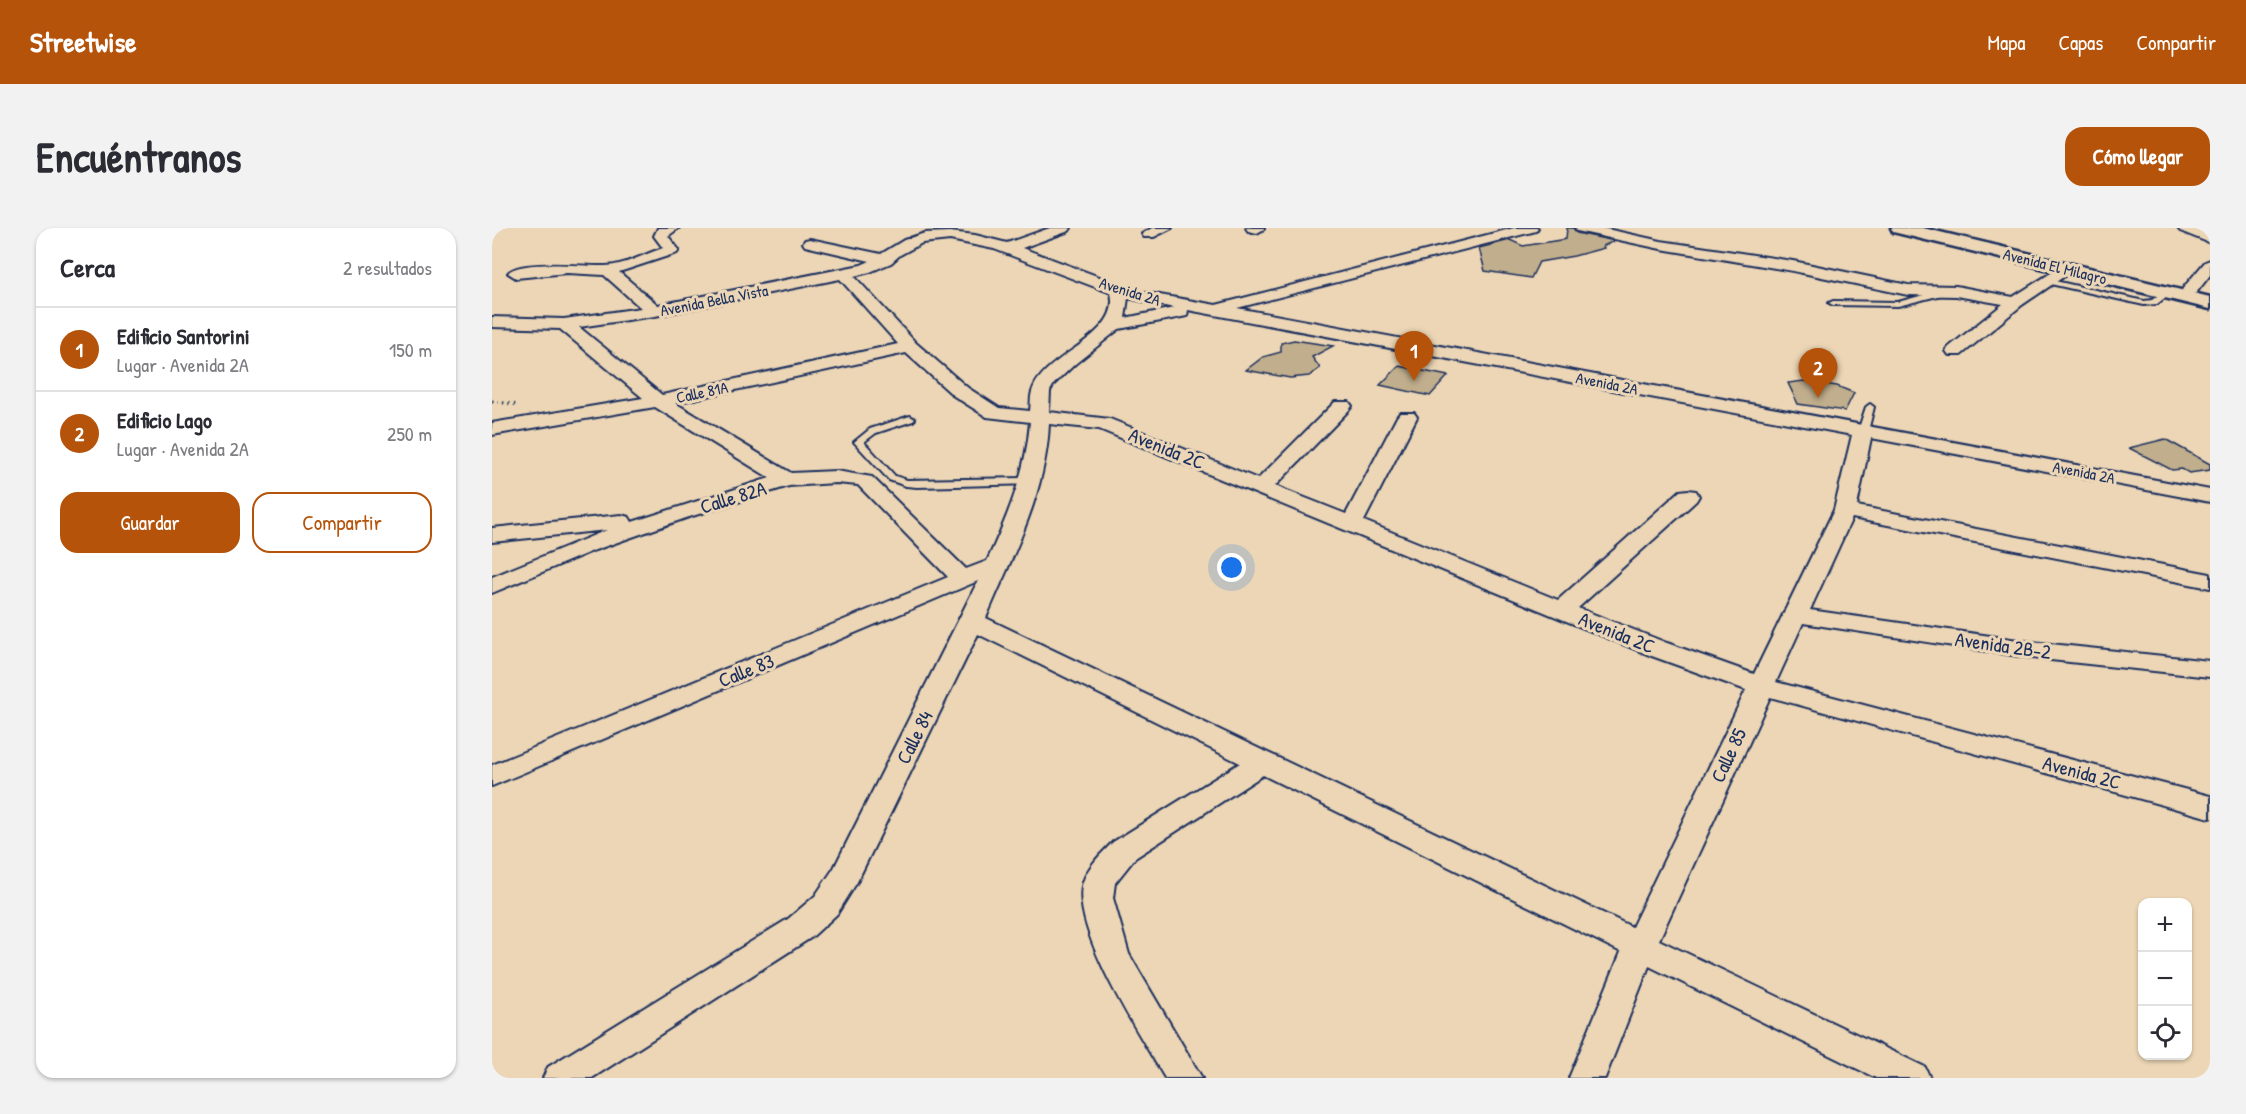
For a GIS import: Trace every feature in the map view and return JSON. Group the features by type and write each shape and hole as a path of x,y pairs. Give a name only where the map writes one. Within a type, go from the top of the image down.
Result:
{"main road":[{"name":"Avenida El Milagro","path":"1900,228 2067,269 2117,289 2167,293 2210,303"},
{"name":"Avenida El Milagro","path":"1931,228 2210,294"}],"street":[{"path":"516,273 567,268 608,271 672,250 661,236 663,231 672,228"},
{"path":"1010,247 1064,228"},
{"path":"1149,234 1165,228"},
{"path":"1114,325 1161,314 1215,309 1531,228"},
{"path":"1582,228 1661,245 1793,266 1908,290 1947,290 2016,302"},
{"path":"2185,228 2210,239"},
{"name":"Avenida 2A","path":"926,232 980,238 1010,247 1118,291 1164,302 1867,419 2210,496"},
{"name":"Avenida Bella Vista","path":"492,322 564,324 655,311 844,274 865,269 886,260 926,232"},
{"path":"810,243 886,260"},
{"path":"2190,290 2210,265"},
{"path":"1955,351 2016,302 2067,269"},
{"path":"608,271 655,311"},
{"path":"844,274 910,347 962,392 1028,432 1038,446 1081,428 1103,423"},
{"path":"1114,325 1121,302 1118,291"},
{"name":"Calle 82A","path":"564,324 658,401 787,480"},
{"name":"Calle 84","path":"561,1078 773,946 800,928 826,905 846,874 999,564 1022,508 1030,480 1038,446 1041,391 1047,381 1069,360 1114,325"},
{"name":"Calle 81A","path":"492,429 658,401 910,347"},
{"path":"1262,487 1342,406"},
{"name":"Avenida 2C","path":"994,413 1103,423 1658,649 1761,686 2210,807"},
{"path":"1351,525 1407,417"},
{"name":"Calle 85","path":"1587,1078 1641,944 1845,510 1867,419"},
{"path":"787,480 837,477 864,481 964,580"},
{"name":"Calle 82A","path":"492,586 587,545 678,513 787,480"},
{"path":"1561,610 1688,496"},
{"path":"1845,510 2210,581"},
{"path":"492,535 549,531 678,513"},
{"name":"Calle 83","path":"494,772 999,564"},
{"name":"Avenida 2B-2","path":"1796,615 2032,650 2210,669"},
{"path":"972,621 1261,763 1641,944 1912,1078"},
{"path":"1184,1078 1113,957 1097,898 1099,882 1108,867 1124,850 1261,763"}],"lane":[{"path":"2049,280 2117,289"},
{"path":"1833,303 1899,304 1947,290"},
{"path":"910,419 873,431 859,442 892,478 899,482 917,484 1030,480"}],"building":[{"path":"1567,228 1573,228 1577,233 1615,241 1603,246 1604,248 1539,262 1531,278 1485,271 1479,248 1510,240 1523,246 1566,239"},
{"path":"1294,340 1333,346 1312,357 1320,368 1309,376 1290,378 1246,370 1263,357 1281,352 1281,343"},
{"path":"1399,366 1448,376 1430,396 1380,385"},
{"path":"1804,381 1837,386 1854,393 1845,411 1798,404 1788,383"},
{"path":"2165,439 2210,464 2210,470 2189,473 2182,469 2172,470 2129,448"}],"place":[{"name":"Edificio Santorini","path":"1414,381"},
{"name":"Edificio Lago","path":"1818,398"}]}
